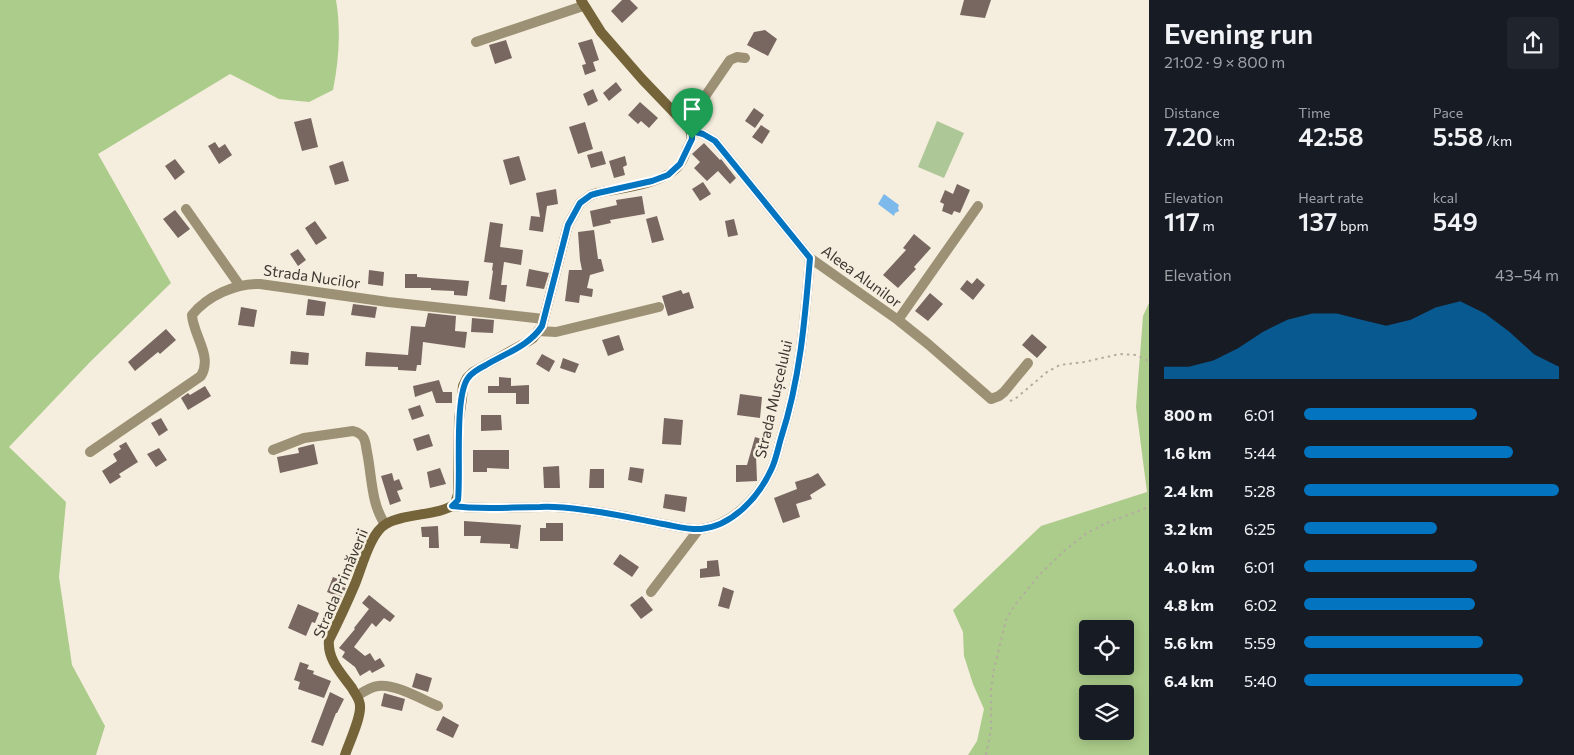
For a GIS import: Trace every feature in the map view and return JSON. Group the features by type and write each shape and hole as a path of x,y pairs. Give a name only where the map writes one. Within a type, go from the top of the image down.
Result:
{"street":[{"path":"452,506 458,500 459,419 467,378 473,372 527,342 538,331 544,319 568,225 580,203 591,195 652,181 668,175 680,164 692,139 689,128 642,79 601,32 582,3 476,42"},
{"path":"689,128 730,60 737,57 745,58"},
{"name":"Aleea Alunilor","path":"689,128 715,141 810,258 898,320 991,399"},
{"path":"898,320 978,206"},
{"path":"186,209 240,286"},
{"name":"Strada Mușcelului","path":"452,506 480,509 541,506 587,510 678,527 699,529 722,524 754,498 771,470 785,427 796,380 802,343 810,258"},
{"name":"Strada Nucilor","path":"90,452 202,376 206,368 205,357 192,322 192,315 212,298 240,286 260,284 388,302 544,319"},
{"path":"538,331 556,332 659,306"},
{"path":"991,399 1004,392 1028,363"},
{"path":"273,450 304,438 353,431 358,433 364,438 370,465 375,505 385,524"},
{"name":"Strada Primăverii","path":"357,696 330,657 328,649 329,640 355,584 374,536 385,524 395,520 452,506"},
{"path":"650,592 699,529"},
{"path":"346,755 360,711 360,703 357,696 376,686 384,685 438,706"}],"path":[{"path":"991,399 1005,403 1015,399 1047,372 1060,365 1120,354 1136,355 1149,361"},
{"path":"986,755 991,730 991,689 994,669 1006,620 1014,606 1040,574 1064,551 1087,533 1104,524 1149,507"}],"green space":[{"path":"0,0 336,0 338,11 339,45 333,90 309,102 279,99 230,74 98,154 171,283 90,362 9,447 66,502 59,577 72,665 105,726 96,755 0,755"},
{"path":"937,121 964,133 944,178 918,167"},
{"path":"1149,303 1149,755 968,755 977,741 984,709 964,656 963,632 953,610 1041,526 1147,492 1136,407 1143,316"}],"water":[{"path":"884,194 899,205 899,211 894,216 878,204"}],"building":[{"path":"622,0 630,0 638,8 622,23 611,11"},
{"path":"964,0 991,0 985,18 960,15"},
{"path":"765,30 777,39 768,56 747,45 754,32"},
{"path":"592,39 599,60 593,62 596,71 585,75 582,65 586,64 578,43"},
{"path":"506,40 512,58 495,64 489,45"},
{"path":"616,82 622,90 609,101 603,93"},
{"path":"593,89 598,101 588,106 583,94"},
{"path":"640,102 658,118 649,128 641,121 638,124 628,115"},
{"path":"754,108 764,115 755,128 745,121"},
{"path":"311,118 318,147 302,151 294,122"},
{"path":"585,122 593,149 578,154 569,127"},
{"path":"761,125 770,131 762,144 752,137"},
{"path":"215,142 219,148 225,144 232,155 219,164 208,146"},
{"path":"704,143 721,159 736,178 730,184 718,171 707,181 694,168 700,162 692,154"},
{"path":"602,151 606,164 591,168 587,155"},
{"path":"519,156 526,180 510,185 503,160"},
{"path":"625,156 627,165 623,167 625,175 614,178 609,161"},
{"path":"175,159 185,172 175,180 165,166"},
{"path":"343,161 349,181 335,185 329,166"},
{"path":"703,182 711,194 700,201 692,189"},
{"path":"957,184 970,190 960,213 954,211 952,215 942,211 944,204 940,202 945,190 953,194"},
{"path":"556,189 558,204 547,206 543,232 529,230 531,216 540,217 536,193"},
{"path":"642,196 645,214 610,220 611,223 593,227 590,211 617,205 616,200"},
{"path":"175,210 190,229 178,238 163,219"},
{"path":"657,216 664,240 652,243 646,219"},
{"path":"734,219 738,235 728,237 725,221"},
{"path":"315,221 327,238 316,245 305,228"},
{"path":"490,222 503,224 500,247 523,250 521,265 504,262 501,285 507,285 505,302 489,299 493,263 484,262"},
{"path":"594,230 598,259 601,259 604,271 590,275 587,288 593,289 592,297 580,295 579,303 565,301 569,270 582,270 578,232"},
{"path":"914,234 931,248 914,267 916,269 898,288 883,275 906,250 903,248"},
{"path":"298,249 306,260 298,266 290,254"},
{"path":"529,269 549,273 544,289 526,286"},
{"path":"369,270 384,272 383,286 368,284"},
{"path":"405,274 417,274 417,277 469,281 467,296 454,295 454,291 431,290 431,288 405,288"},
{"path":"977,278 985,285 973,300 960,289 967,280 972,284"},
{"path":"681,290 683,294 689,292 694,308 668,316 662,296"},
{"path":"930,293 943,304 928,321 915,311"},
{"path":"308,299 326,302 324,316 306,315"},
{"path":"353,304 377,307 375,318 351,315"},
{"path":"241,307 257,310 254,327 238,325"},
{"path":"428,313 456,316 455,331 467,332 465,348 423,342 421,365 417,365 416,371 398,370 398,367 365,366 366,352 408,355 411,326 425,327"},
{"path":"472,318 494,320 493,333 471,332"},
{"path":"166,329 176,340 160,354 158,352 135,371 128,362"},
{"path":"1032,334 1047,347 1037,358 1022,345"},
{"path":"619,335 624,350 608,356 602,340"},
{"path":"291,351 309,353 308,365 290,364"},
{"path":"542,354 555,361 549,372 536,364"},
{"path":"563,358 579,364 575,373 560,368"},
{"path":"499,377 511,378 511,386 529,385 529,404 516,404 516,393 488,393 488,386 499,386"},
{"path":"439,380 443,392 452,392 452,403 436,403 432,391 415,397 413,386"},
{"path":"205,386 211,396 188,410 181,398"},
{"path":"740,394 762,397 760,418 737,415"},
{"path":"420,405 424,416 412,420 408,409"},
{"path":"481,415 501,415 502,430 481,431"},
{"path":"161,418 168,430 159,436 151,423"},
{"path":"664,418 683,420 681,445 662,444"},
{"path":"429,434 433,446 417,451 413,439"},
{"path":"755,437 765,440 760,457 756,455 757,481 736,482 736,465 747,465"},
{"path":"126,442 138,462 119,474 121,477 110,484 102,471 117,461 113,454 121,449 119,446"},
{"path":"314,444 318,464 280,473 277,457 299,453 298,448"},
{"path":"159,448 167,460 156,467 147,454"},
{"path":"473,450 509,450 509,469 487,468 487,472 473,472"},
{"path":"559,466 560,488 544,488 543,467"},
{"path":"630,467 644,469 642,483 628,480"},
{"path":"440,468 446,484 430,488 427,472"},
{"path":"590,469 604,469 604,488 589,488"},
{"path":"392,473 394,481 399,479 403,489 397,491 401,501 390,505 381,476"},
{"path":"818,473 826,485 810,495 812,499 796,504 800,517 783,523 774,498 797,489 795,482"},
{"path":"665,494 687,497 685,512 663,508"},
{"path":"464,521 521,525 518,549 510,548 510,544 480,543 481,536 464,536"},
{"path":"546,523 563,523 563,541 540,541 540,528 546,528"},
{"path":"438,526 439,548 429,548 429,537 422,537 421,527"},
{"path":"620,554 639,567 632,577 613,564"},
{"path":"718,560 720,576 700,578 700,569 707,568 707,561"},
{"path":"333,577 348,583 341,598 327,592"},
{"path":"723,587 734,591 729,609 718,606"},
{"path":"369,595 395,616 390,622 384,618 376,627 372,623 354,647 365,656 370,653 375,661 380,658 385,666 372,673 370,670 360,676 355,667 342,657 345,652 339,648 369,609 362,603"},
{"path":"642,596 653,610 641,619 630,605"},
{"path":"298,604 319,613 315,623 312,622 306,636 288,628"},
{"path":"300,662 309,665 307,669 314,671 313,674 331,681 324,698 298,689 300,682 294,680"},
{"path":"416,673 432,678 428,692 412,687"},
{"path":"330,692 344,699 336,713 323,746 311,742"},
{"path":"384,693 405,699 402,711 381,706"},
{"path":"443,716 459,725 453,738 436,730"}],"route":[{"path":"692,131 703,134 715,141 810,258 807,300 796,380 785,427 771,470 754,498 722,524 699,529 678,527 587,510 541,506 480,509 452,506 458,500 459,419 467,378 473,372 533,338 542,326 568,225 574,212 580,203 591,195 652,181 668,175 680,164 692,139 692,131"}]}
